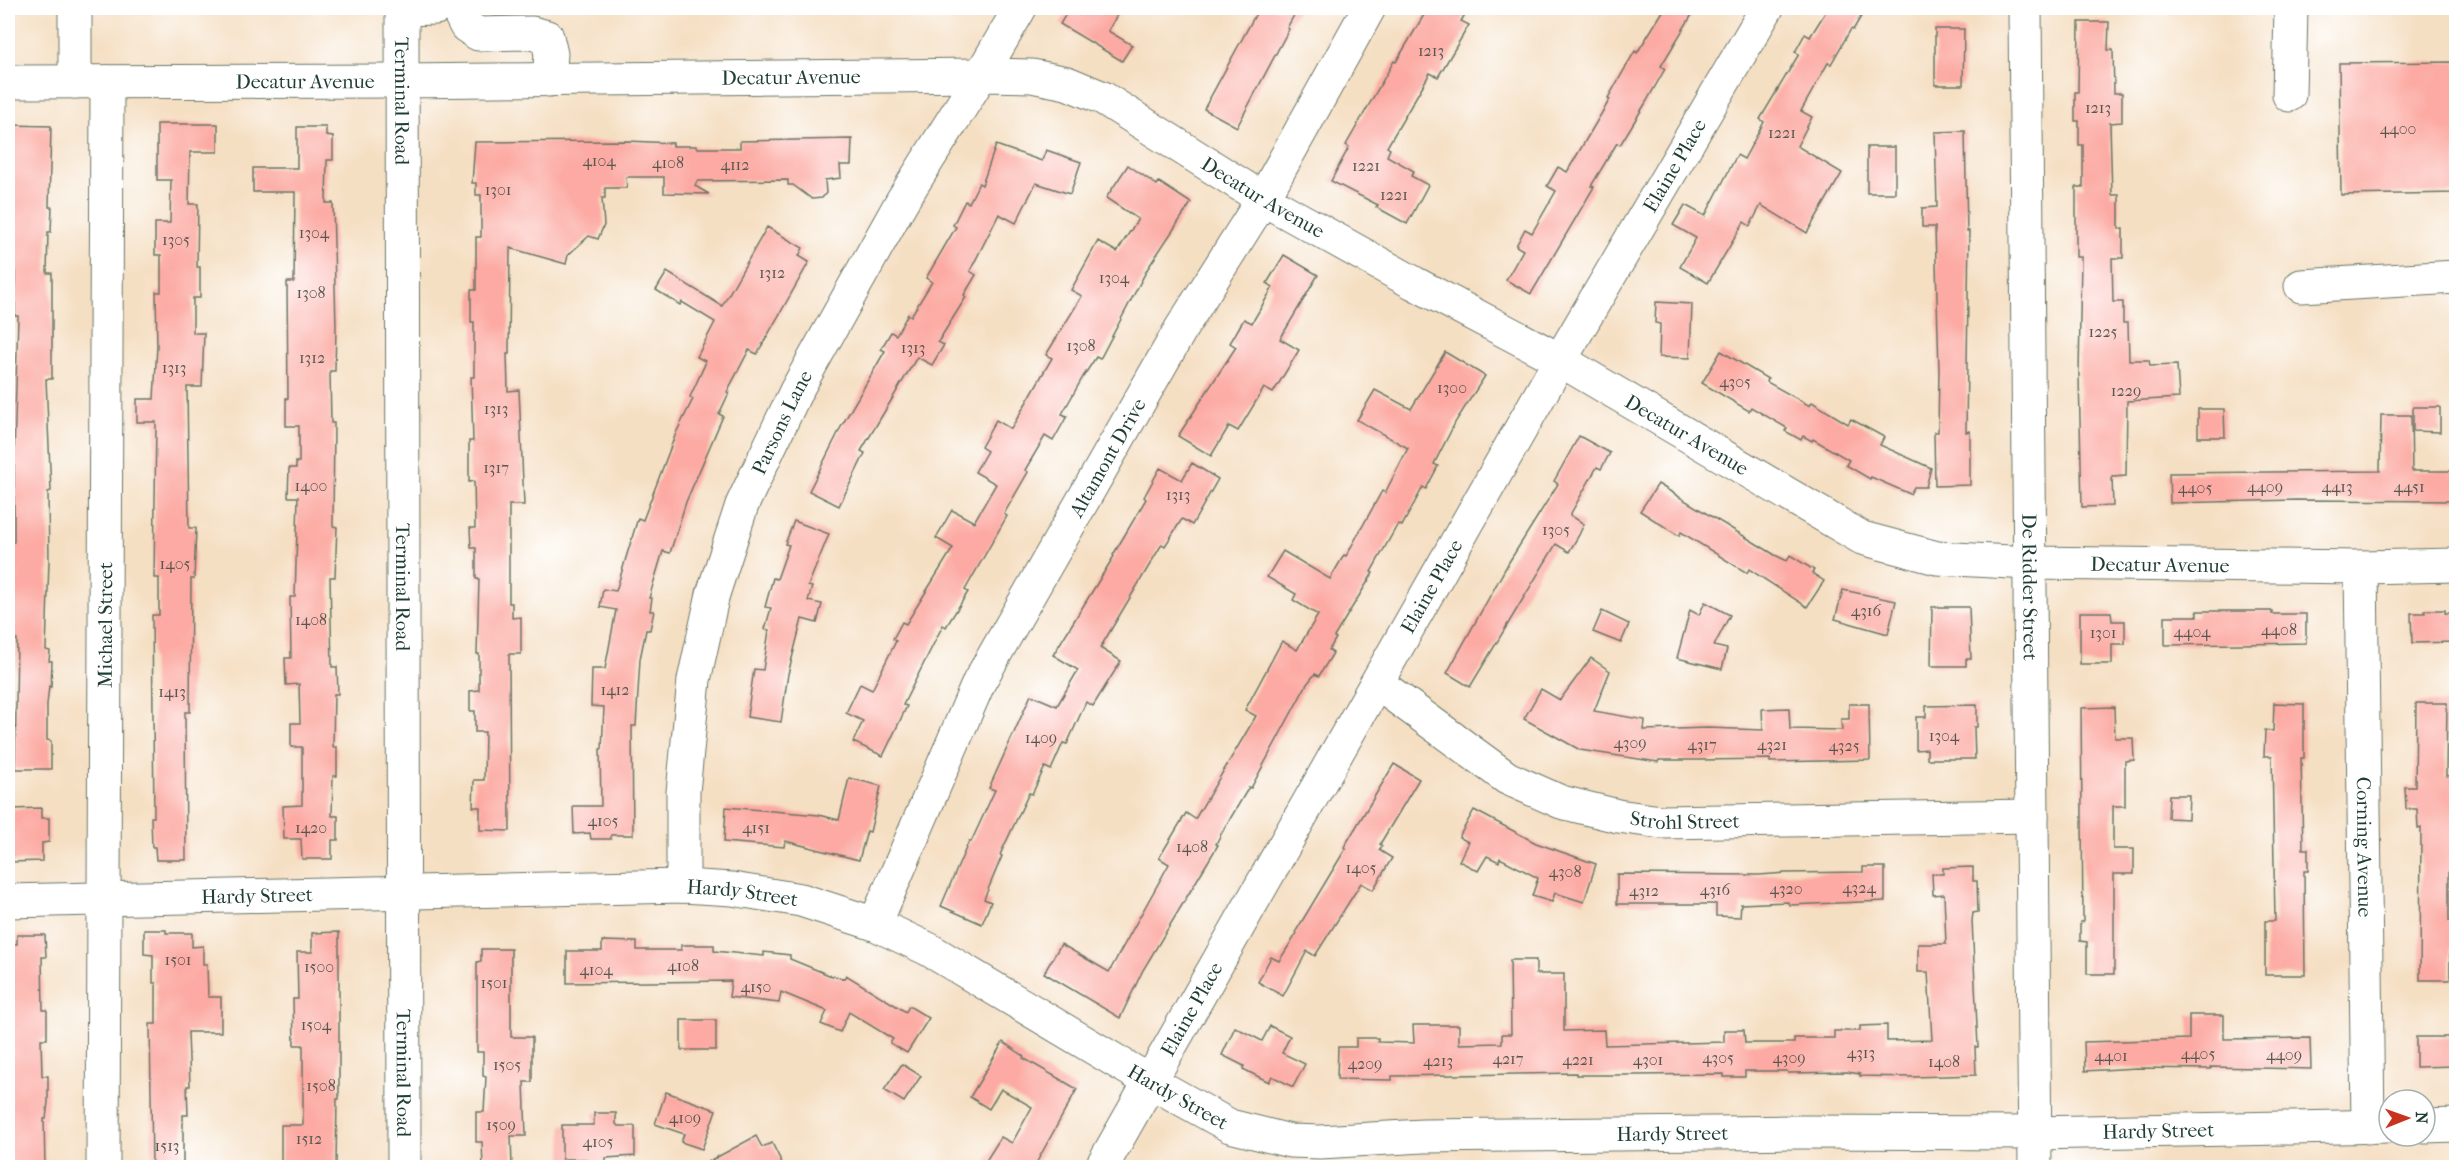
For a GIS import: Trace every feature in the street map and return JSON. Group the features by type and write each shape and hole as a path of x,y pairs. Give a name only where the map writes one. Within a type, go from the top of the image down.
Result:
{"street":[{"path":"75,8 75,82"},
{"path":"402,8 436,8"},
{"name":"Terminal Road","path":"402,8 404,1167"},
{"path":"457,8 466,26 478,34 532,33 547,38 550,54 549,80"},
{"name":"Parsons Lane","path":"683,886 683,792 694,680 712,594 742,505 807,371 902,201 1020,8"},
{"name":"Altamont Drive","path":"875,924 979,682 1182,327 1263,199 1369,8"},
{"name":"Elaine Place","path":"1101,1167 1560,360 1767,8"},
{"name":"De Ridder Street","path":"2025,8 2035,1167"},
{"path":"2289,95 2291,8"},
{"name":"Decatur Avenue","path":"8,82 1032,76 1067,83 1103,98 1263,199 1413,284 1560,360 1862,538 1937,558 2029,563 2361,567 2457,565"},
{"name":"Michael Street","path":"103,1167 107,82"},
{"path":"2301,286 2457,277"},
{"name":"Corning Avenue","path":"2361,567 2378,1088"},
{"name":"Strohl Street","path":"1377,683 1507,778 1561,802 1618,816 1662,822 2032,816"},
{"name":"Hardy Street","path":"8,901 683,886 732,889 801,900 875,924 928,949 1151,1082 1230,1126 1290,1141 1320,1142 1435,1136 1800,1132 2034,1133 2377,1127"},
{"path":"2437,1126 2457,1125"}],"building":[{"path":"494,8 520,8 520,14 494,15"},
{"path":"1083,8 1121,8 1108,31 1132,45 1122,61 1060,24 1069,9 1079,15"},
{"path":"1259,8 1298,8 1237,127 1204,109"},
{"path":"1428,8 1469,8 1461,21 1469,25 1438,77 1430,73 1387,147 1390,149 1387,156 1414,171 1411,176 1428,185 1407,224 1376,207 1378,205 1331,181 1349,147 1346,145 1394,61 1396,62"},
{"path":"1665,8 1696,8 1661,66 1665,69 1645,104 1620,145 1617,143 1591,186 1594,187 1531,294 1506,280 1523,250 1516,246 1525,229 1532,233 1556,191 1547,186 1558,167 1567,172 1635,51 1637,53"},
{"path":"1828,8 1866,8 1831,64 1828,63 1801,111 1812,117 1797,146 1842,173 1807,233 1761,205 1750,226 1744,222 1708,283 1680,267 1696,238 1673,225 1685,205 1705,216 1737,155 1744,159 1764,122 1760,119 1799,54 1795,52 1805,34 1810,37"},
{"path":"2079,22 2109,22 2108,50 2113,50 2114,93 2122,93 2122,122 2110,123 2112,195 2119,195 2119,229 2123,229 2123,258 2112,258 2113,302 2123,302 2123,323 2128,323 2129,360 2149,360 2150,366 2177,365 2179,398 2127,401 2126,476 2112,477 2113,506 2082,507 2079,376 2081,257 2076,257 2076,187 2083,187 2083,145 2079,145 2079,121 2075,121 2075,92 2078,92"},
{"path":"1935,29 1964,29 1963,85 1935,85"},
{"path":"2457,62 2457,193 2341,195 2339,63"},
{"path":"157,124 218,124 218,152 190,152 189,204 198,204 197,267 200,267 200,298 193,298 193,333 204,333 202,387 187,387 189,528 196,528 194,579 191,579 190,712 185,712 186,860 156,860 155,847 152,847 151,817 154,817 152,615 159,615 159,578 154,578 156,422 137,422 137,399 154,399 157,346 156,292 161,292 161,255 155,255 155,223 170,223 171,180 157,180"},
{"path":"9,125 51,126 49,207 52,207 51,232 48,232 47,273 52,273 52,379 46,379 51,491 48,492 49,561 46,650 50,651 49,661 52,661 51,687 49,686 47,705 47,740 51,741 51,769 15,769 17,639 12,639 13,612 8,612 8,542 14,542 18,316 15,316 15,272 11,272 13,173 8,172"},
{"path":"297,127 326,127 326,136 333,137 333,160 327,160 326,203 333,203 336,328 335,371 330,371 331,423 334,423 333,526 337,527 335,577 330,577 332,667 337,667 338,694 334,694 333,747 337,747 337,776 333,776 332,816 338,816 338,840 332,840 332,859 302,859 301,839 284,839 283,806 302,805 302,747 291,747 291,723 300,723 299,684 286,685 285,658 291,658 290,597 295,597 298,497 288,497 289,468 296,468 296,462 299,462 299,426 286,426 286,398 288,398 287,282 294,282 295,192 253,192 253,168 297,168"},
{"path":"1965,131 1967,231 1969,231 1966,432 1970,431 1970,485 1935,486 1934,432 1938,432 1939,370 1935,227 1922,227 1922,208 1937,207 1935,132"},
{"path":"852,139 851,165 840,165 841,178 825,180 826,193 822,198 812,199 793,185 788,185 788,180 697,181 695,186 709,194 664,193 664,177 626,177 627,188 605,188 605,198 602,198 604,225 598,239 589,236 568,255 566,264 510,248 508,391 519,390 524,505 509,505 509,603 512,603 512,618 521,617 521,654 509,654 510,831 480,830 480,807 473,807 474,780 484,780 485,732 475,732 475,711 470,711 470,691 479,690 479,654 477,654 479,579 476,579 476,548 471,548 470,528 475,528 474,481 469,482 469,441 473,441 471,377 474,377 474,322 471,322 471,290 476,290 476,237 481,237 481,195 476,195 476,183 472,183 475,142 628,141 673,143 673,146 697,146 697,148 740,148 740,141"},
{"path":"996,145 1042,161 1046,150 1081,162 1070,194 1036,183 1016,223 999,214 970,271 976,275 964,295 966,297 938,342 944,345 932,365 917,357 861,451 865,453 839,506 809,491 842,425 885,351 881,349 891,332 896,335 908,314 911,316 932,282 926,278 956,227 953,225 965,201 969,203 979,183 982,185"},
{"path":"1867,147 1895,147 1895,193 1867,193"},
{"path":"1128,165 1157,185 1159,182 1191,203 1148,268 1100,359 1096,357 1083,377 1062,414 1067,416 1053,441 1045,436 1025,470 1028,472 1004,514 1007,516 965,590 968,592 946,627 943,625 903,705 907,706 883,756 853,742 863,721 846,713 860,684 872,690 896,641 893,639 902,622 906,624 953,548 936,538 952,510 974,522 996,484 975,472 987,451 981,447 996,420 1011,429 1052,358 1046,355 1082,296 1071,290 1098,241 1117,252 1138,219 1106,198"},
{"path":"767,227 803,248 799,256 809,262 757,354 749,350 727,392 729,393 719,414 723,416 686,502 670,553 663,551 649,598 652,598 650,611 654,611 650,630 646,630 640,659 636,726 632,726 633,835 611,835 611,839 591,839 590,833 574,834 573,806 601,806 600,749 602,749 604,707 591,706 592,669 605,669 616,610 600,607 603,589 616,591 638,518 643,520 676,433 693,399 690,397 705,364 705,361 697,357 715,322 682,302 680,305 656,290 667,272 722,306"},
{"path":"1284,255 1318,275 1280,339 1299,350 1273,393 1264,388 1238,431 1229,426 1211,456 1178,436 1236,347 1230,343 1244,319 1252,323 1273,287 1267,283"},
{"path":"1656,302 1692,304 1690,358 1659,357 1660,324 1655,323"},
{"path":"1721,351 1768,379 1767,382 1810,406 1812,402 1848,424 1851,419 1884,437 1880,445 1931,468 1926,487 1914,487 1910,494 1871,477 1870,479 1846,465 1849,460 1813,439 1812,441 1803,436 1801,440 1785,431 1787,428 1751,407 1749,411 1702,383"},
{"path":"1445,352 1485,376 1456,421 1434,464 1438,466 1426,489 1423,487 1402,526 1398,524 1371,572 1373,573 1334,637 1336,638 1329,650 1333,653 1319,676 1315,674 1307,684 1251,788 1249,787 1221,834 1216,844 1218,845 1143,970 1120,1018 1044,973 1061,944 1109,972 1169,864 1159,858 1186,813 1195,819 1256,716 1245,710 1282,641 1297,650 1318,615 1293,600 1296,594 1267,577 1283,551 1330,579 1344,555 1346,556 1382,491 1385,493 1408,448 1357,420 1375,390 1411,409"},
{"path":"2413,407 2440,407 2440,432 2413,431"},
{"path":"2198,409 2224,409 2225,437 2198,437"},
{"path":"2381,415 2411,415 2412,471 2457,471 2457,501 2296,500 2170,503 2169,473 2380,471"},
{"path":"1579,436 1610,453 1601,469 1597,467 1570,515 1584,524 1569,552 1556,544 1470,687 1447,673 1509,562 1558,484 1554,481"},
{"path":"1192,463 1218,479 1192,525 1182,519 1165,546 1162,544 1100,648 1121,661 1093,706 1086,702 1067,744 1063,743 1051,770 1045,767 1032,794 1029,793 1000,855 1002,856 984,899 991,902 982,924 941,906 969,841 971,842 995,790 989,788 1031,695 1057,706 1078,670 1053,655 1114,556 1146,499 1144,497 1160,468 1182,480"},
{"path":"1658,484 1775,555 1787,561 1790,555 1814,570 1812,573 1824,581 1807,607 1749,569 1747,573 1681,532 1679,536 1640,511"},
{"path":"794,521 829,534 808,586 812,587 808,601 822,604 817,623 802,619 788,674 781,722 747,717 754,669 763,670 769,630 765,629 771,608 765,607 773,578 777,579 789,545 785,544"},
{"path":"1843,590 1896,601 1888,634 1835,619"},
{"path":"1705,602 1730,615 1714,646 1727,649 1722,669 1677,658 1690,610 1699,615"},
{"path":"1932,607 1969,607 1971,659 1966,659 1966,666 1931,666"},
{"path":"2425,610 2445,610 2445,613 2457,613 2457,642 2412,643 2411,613 2425,613"},
{"path":"1602,611 1629,624 1621,643 1593,632"},
{"path":"2197,611 2272,611 2272,614 2306,614 2306,643 2165,645 2165,616 2197,616"},
{"path":"2080,612 2111,612 2112,621 2125,621 2125,644 2112,644 2112,664 2080,664"},
{"path":"1591,658 1610,671 1594,711 1645,720 1644,730 1708,728 1763,730 1762,709 1789,708 1790,729 1842,730 1841,719 1849,719 1849,704 1869,704 1870,760 1770,762 1770,759 1659,760 1658,762 1580,750 1524,719 1541,689 1560,700"},
{"path":"2274,703 2304,704 2304,758 2301,758 2303,849 2308,849 2308,871 2304,871 2305,975 2265,975 2265,921 2275,921 2272,756 2264,756 2265,730 2273,731"},
{"path":"2416,703 2447,703 2446,776 2457,775 2457,871 2449,871 2449,921 2457,921 2457,947 2450,947 2450,980 2420,980 2421,828 2418,829 2417,809 2406,809 2405,787 2415,787"},
{"path":"1977,705 1977,727 1974,727 1975,759 1927,759 1927,749 1916,750 1916,717 1926,717 1926,706"},
{"path":"2114,707 2115,738 2133,738 2134,760 2125,761 2125,806 2113,806 2113,849 2134,849 2134,874 2114,874 2114,974 2087,974 2087,942 2080,941 2080,922 2083,922 2081,708"},
{"path":"1394,764 1419,779 1380,844 1382,846 1379,850 1392,858 1373,890 1361,883 1315,956 1307,951 1283,996 1258,982 1271,957 1279,961 1297,933 1296,931 1346,848 1344,847"},
{"path":"849,778 881,786 870,832 867,831 859,860 785,841 784,847 724,842 726,807 819,815 839,820"},
{"path":"2169,795 2189,795 2188,819 2168,818"},
{"path":"41,808 41,818 49,818 49,842 42,843 42,861 10,862 9,820 13,820 12,809"},
{"path":"1474,810 1536,843 1596,864 1584,902 1555,893 1552,902 1532,896 1538,878 1500,858 1499,862 1487,856 1478,871 1459,861 1468,842 1459,837"},
{"path":"1863,867 1885,867 1885,901 1789,905 1788,902 1741,904 1740,917 1716,916 1716,904 1617,904 1617,874 1759,875 1863,872"},
{"path":"1973,867 1973,881 1977,881 1978,912 1973,913 1972,921 1978,1047 1975,1047 1976,1075 1913,1077 1860,1076 1860,1074 1847,1072 1745,1071 1745,1077 1724,1077 1724,1074 1576,1075 1576,1073 1392,1076 1392,1080 1337,1079 1338,1047 1356,1047 1356,1038 1378,1038 1378,1042 1414,1043 1413,1025 1459,1025 1459,1044 1502,1043 1502,1034 1511,1034 1510,960 1536,960 1536,974 1564,974 1564,1031 1604,1030 1605,1045 1724,1042 1724,1030 1744,1030 1745,1043 1794,1043 1794,1038 1834,1038 1834,1031 1860,1031 1860,1026 1887,1025 1887,1041 1932,1040 1928,972 1918,972 1918,944 1946,944 1944,894 1933,895 1932,874 1943,874 1943,868"},
{"path":"144,930 192,933 192,947 203,946 203,964 207,964 208,997 221,997 221,1032 188,1032 190,1086 187,1086 188,1115 183,1115 183,1167 152,1167 150,1024 156,1024 156,983 153,983 153,955 144,954"},
{"path":"339,932 339,1099 337,1099 336,1167 281,1167 281,1125 303,1125 303,1045 294,1045 293,999 298,999 297,952 312,952 312,933"},
{"path":"17,935 45,935 46,957 42,957 43,1010 47,1010 47,1039 41,1039 42,1076 48,1076 48,1102 46,1119 44,1119 45,1167 10,1167 8,944 17,944"},
{"path":"602,941 637,942 637,950 681,950 681,945 714,945 714,951 764,956 764,952 790,955 790,959 829,975 844,979 846,975 906,1012 909,1006 929,1018 907,1053 890,1043 893,1039 849,1012 840,1032 821,1024 827,1011 781,992 779,1003 729,997 731,981 567,983 567,951 602,951"},
{"path":"481,949 511,949 511,1037 532,1037 532,1082 524,1082 526,1136 511,1136 512,1167 483,1167 482,1142 476,1142 476,1112 484,1112 486,1077 483,1076 483,1052 477,1052 477,962 481,961"},
{"path":"2189,1015 2224,1015 2224,1039 2310,1038 2311,1069 2211,1067 2211,1069 2137,1068 2085,1071 2084,1042 2189,1039"},
{"path":"681,1020 716,1020 716,1050 681,1050"},
{"path":"1270,1026 1290,1036 1282,1053 1305,1064 1293,1087 1272,1076 1269,1082 1222,1055 1235,1027 1262,1041"},
{"path":"2416,1037 2457,1037 2457,1066 2416,1067"},
{"path":"1003,1042 1024,1056 1023,1058 1077,1089 1034,1167 982,1167 1001,1137 1012,1143 1032,1107 1001,1089 989,1109 970,1097"},
{"path":"902,1064 921,1076 904,1102 884,1090"},
{"path":"666,1092 716,1110 702,1149 681,1142 684,1134 655,1124"},
{"path":"594,1113 616,1113 618,1126 635,1126 635,1156 606,1158 606,1165 586,1165 586,1159 562,1159 562,1125 594,1125"},
{"path":"756,1136 762,1147 772,1143 784,1167 699,1167"}]}
